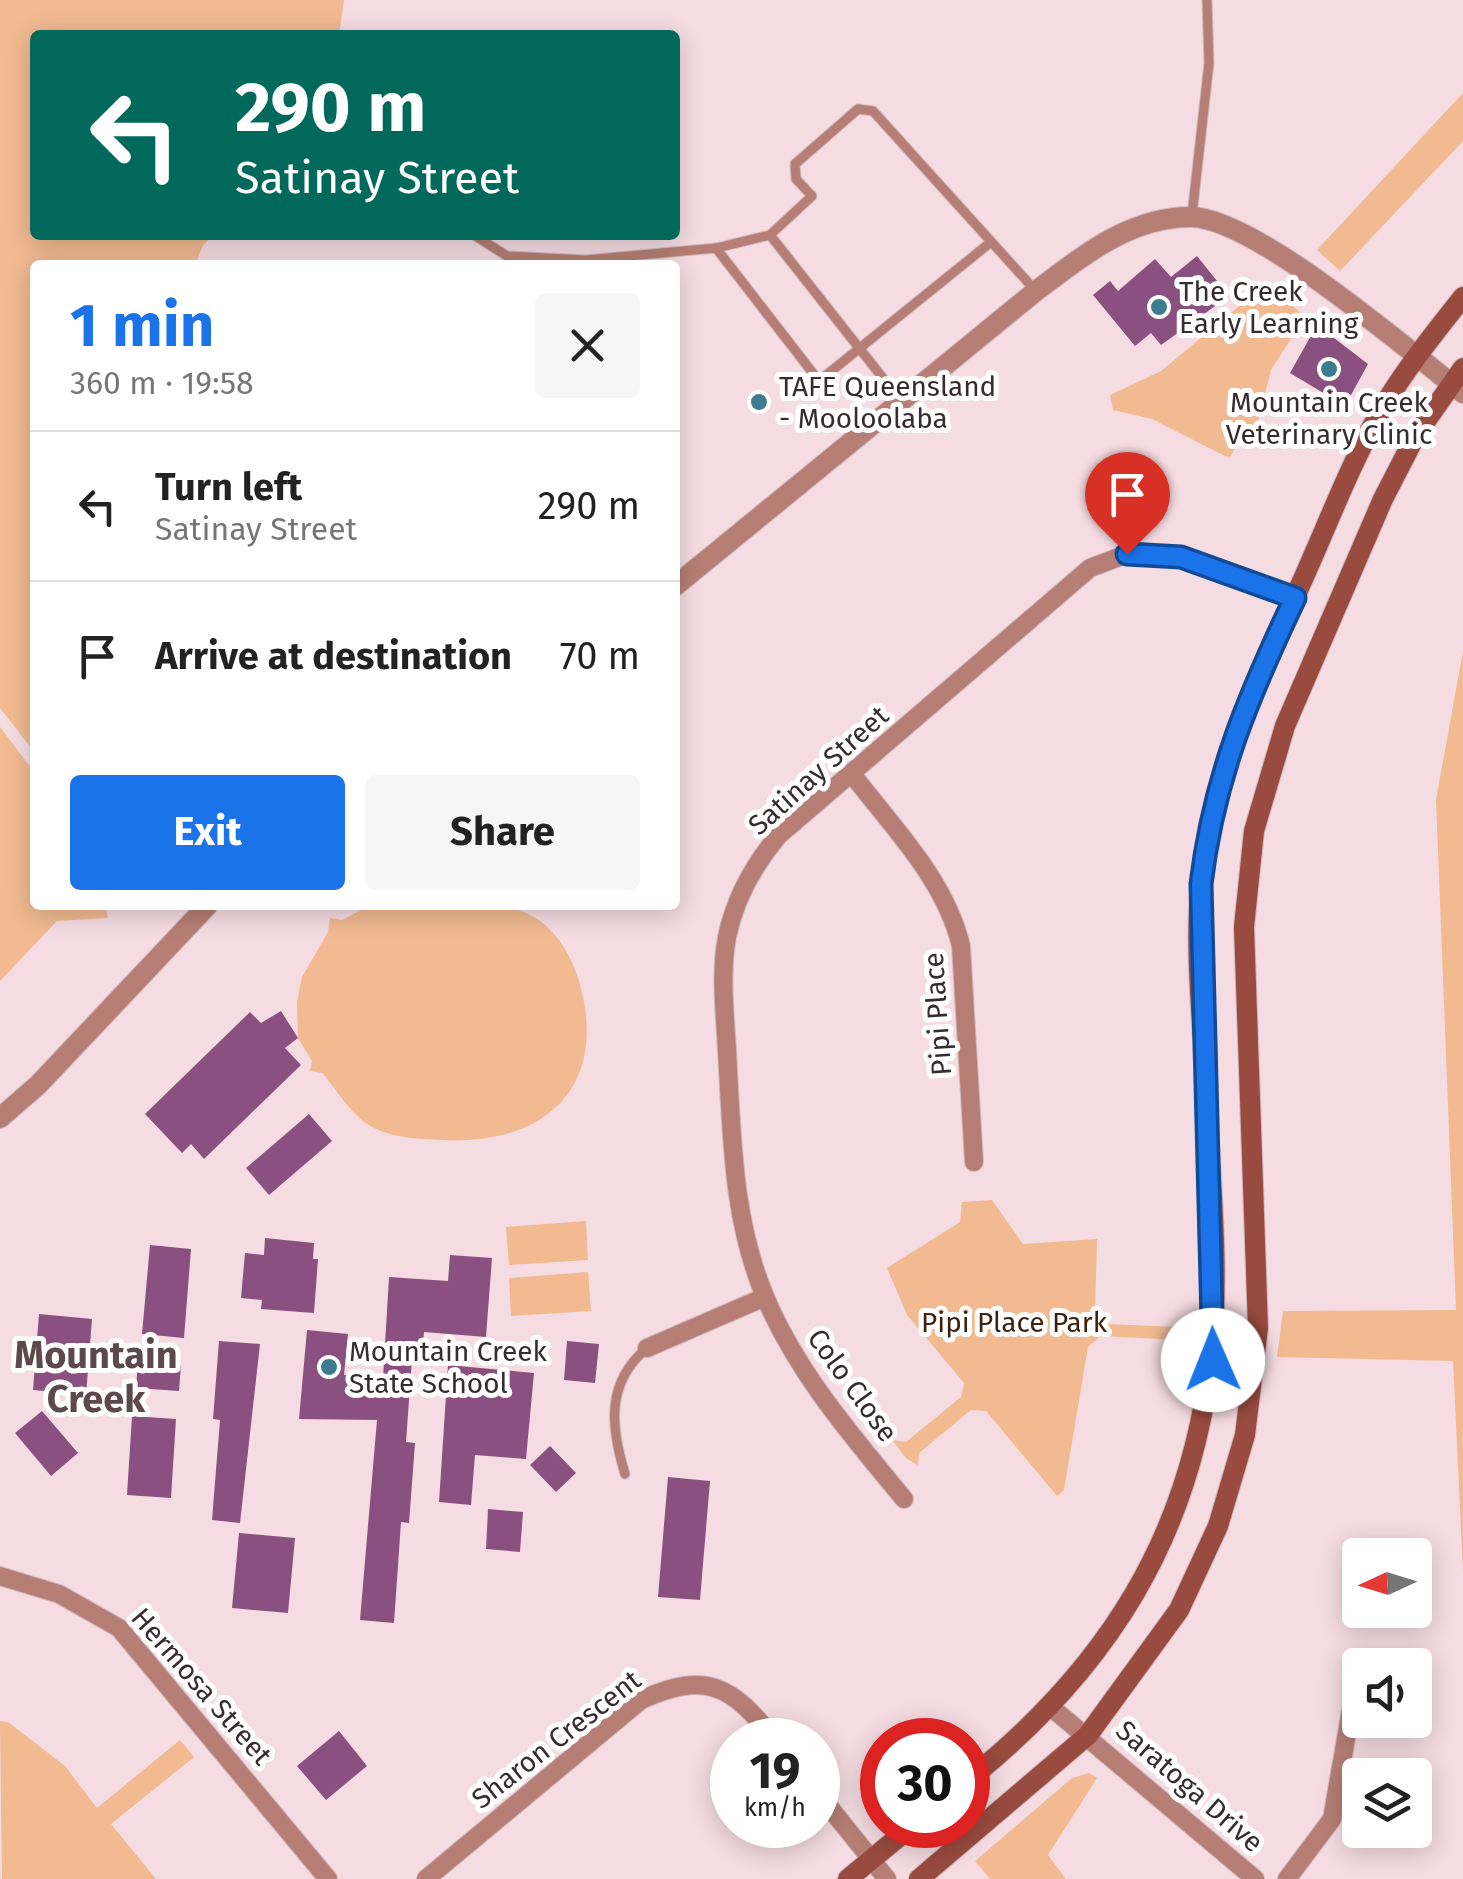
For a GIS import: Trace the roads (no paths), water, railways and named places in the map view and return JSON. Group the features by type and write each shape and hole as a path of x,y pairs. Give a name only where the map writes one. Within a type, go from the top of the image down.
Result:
{"main road":[{"path":"990,1761 1052,1708 1118,1622 1144,1578 1177,1503 1201,1424 1211,1352 1213,1248 1201,884 1210,821 1230,745 1376,420 1463,297"},
{"path":"919,1879 1088,1735 1179,1610 1218,1526 1246,1435 1254,1380 1258,1274 1244,928 1254,831 1285,726 1384,500 1416,435 1459,381"},
{"path":"848,1879 885,1848"}],"street":[{"path":"680,582 1036,291 1091,249 1129,229 1191,218 1216,220 1244,233 1417,358 1459,381"},
{"name":"Satinay Street","path":"765,1297 734,1184 724,980 727,938 738,898 756,863 778,836 1090,568 1127,554 1181,557 1295,598"},
{"name":"Pipi Place","path":"852,774 942,892 955,921 961,946 974,1162"},
{"path":"0,1118 50,1072 203,910"},
{"path":"1211,1352 1217,1368 1223,1370 1235,1370 1247,1358 1250,1303 1258,1274"},
{"path":"647,1348 765,1297"},
{"name":"Colo Close","path":"765,1297 791,1348 829,1404 904,1499"},
{"name":"Hermosa Street","path":"0,1576 59,1594 119,1628 328,1879"},
{"name":"Sharon Crescent","path":"426,1879 641,1700 672,1686 695,1682 720,1687 758,1718"},
{"name":"Saratoga Drive","path":"1052,1708 1255,1879"},
{"path":"1287,1879 1332,1819 1346,1738"},
{"path":"840,1821 887,1879"}],"lane":[{"path":"1191,218 1209,63 1207,0"},
{"path":"482,240 507,256 586,260 716,248 770,235 812,196 796,179 794,164 858,109 872,110 1036,291"},
{"path":"770,235 902,403"},
{"path":"716,248 819,381 991,242"},
{"path":"625,1474 613,1432 613,1411 624,1374 647,1348"}],"place":[{"name":"The Creek Early Learning","path":"1159,307"},
{"name":"Mountain Creek Veterinary Clinic","path":"1329,369"},
{"name":"TAFE Queensland - Mooloolaba","path":"759,402"},
{"name":"Mountain Creek State School","path":"329,1367"}],"district":[{"name":"Mountain Creek","path":"96,1377"}],"park label":[{"name":"Pipi Place Park","path":"1014,1322"}]}
